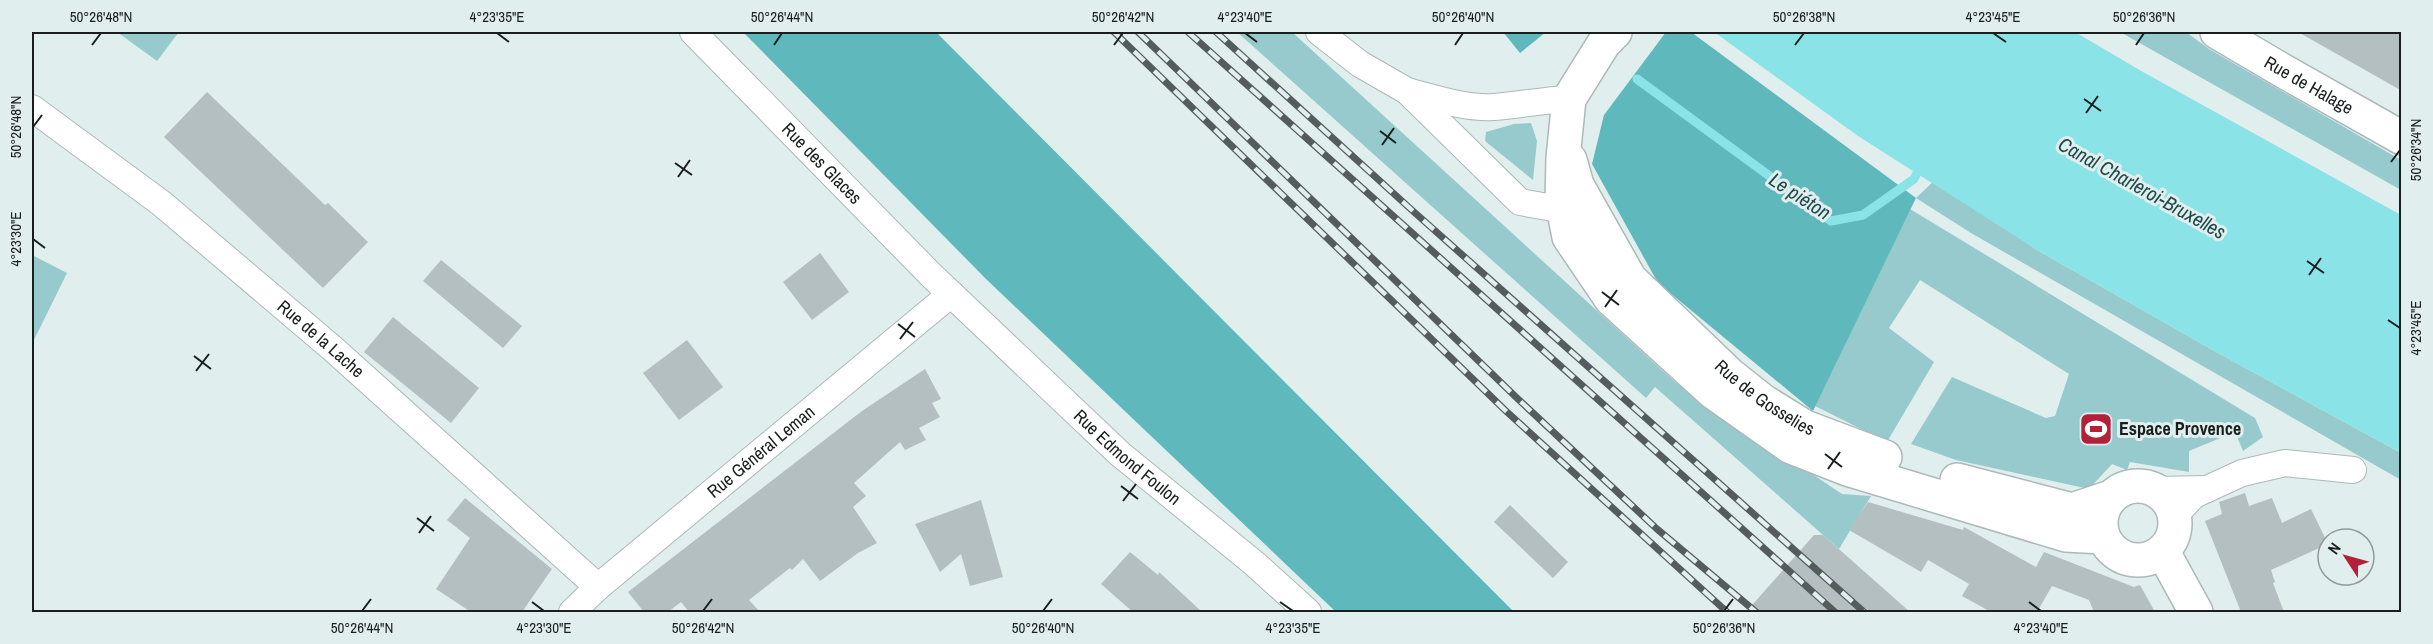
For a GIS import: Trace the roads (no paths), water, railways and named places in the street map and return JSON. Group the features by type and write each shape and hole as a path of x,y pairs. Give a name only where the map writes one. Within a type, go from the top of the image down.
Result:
{"street":[{"name":"Rue des Glaces","path":"693,32 951,294"},
{"path":"1318,32 1360,64 1407,91 1520,202 1563,205"},
{"name":"Rue de Halage","path":"2217,32 2402,138"},
{"path":"1407,91 1455,103 1493,107 1569,99 1610,37"},
{"name":"Rue de Gosselies","path":"1569,99 1563,205 1569,237 1611,299 1713,392 1791,447 1847,469 2066,535 2103,537"},
{"name":"Rue de la Lache","path":"32,108 179,218 332,348 598,587"},
{"name":"Rue de Gosselies","path":"1565,138 1576,185 1630,279 1730,374 1763,401 1805,427 1856,447 1941,475 2072,510 2111,497"},
{"name":"Rue Général Leman","path":"573,612 598,587 951,294"},
{"name":"Rue Edmond Foulon","path":"951,294 1120,454 1255,564 1308,612"},
{"path":"2175,515 2194,495 2242,473 2285,462 2353,470"},
{"path":"2132,486 2144,486 2155,490 2165,496 2175,515 2174,535 2163,552 2153,558 2142,561 2129,560 2110,548 2103,537 2102,516 2105,506 2111,497 2132,486"},
{"path":"2155,490 2207,489"},
{"path":"2163,552 2196,612"}],"water":[{"name":"Canal Charleroi-Bruxelles","path":"1714,32 2075,32 2401,215 2401,453 2037,250 1858,136"}],"waterway":[{"name":"Le piéton","path":"1637,79 1831,221 1863,215 1914,179 1922,163"}],"railway":[{"path":"1114,32 1507,412 1727,612"},
{"path":"1138,32 1518,399 1657,529 1756,612"},
{"path":"1188,32 1835,612"},
{"path":"1216,32 1414,212 1864,612"}],"place":[{"name":"Espace Provence","path":"2096,429"}]}
